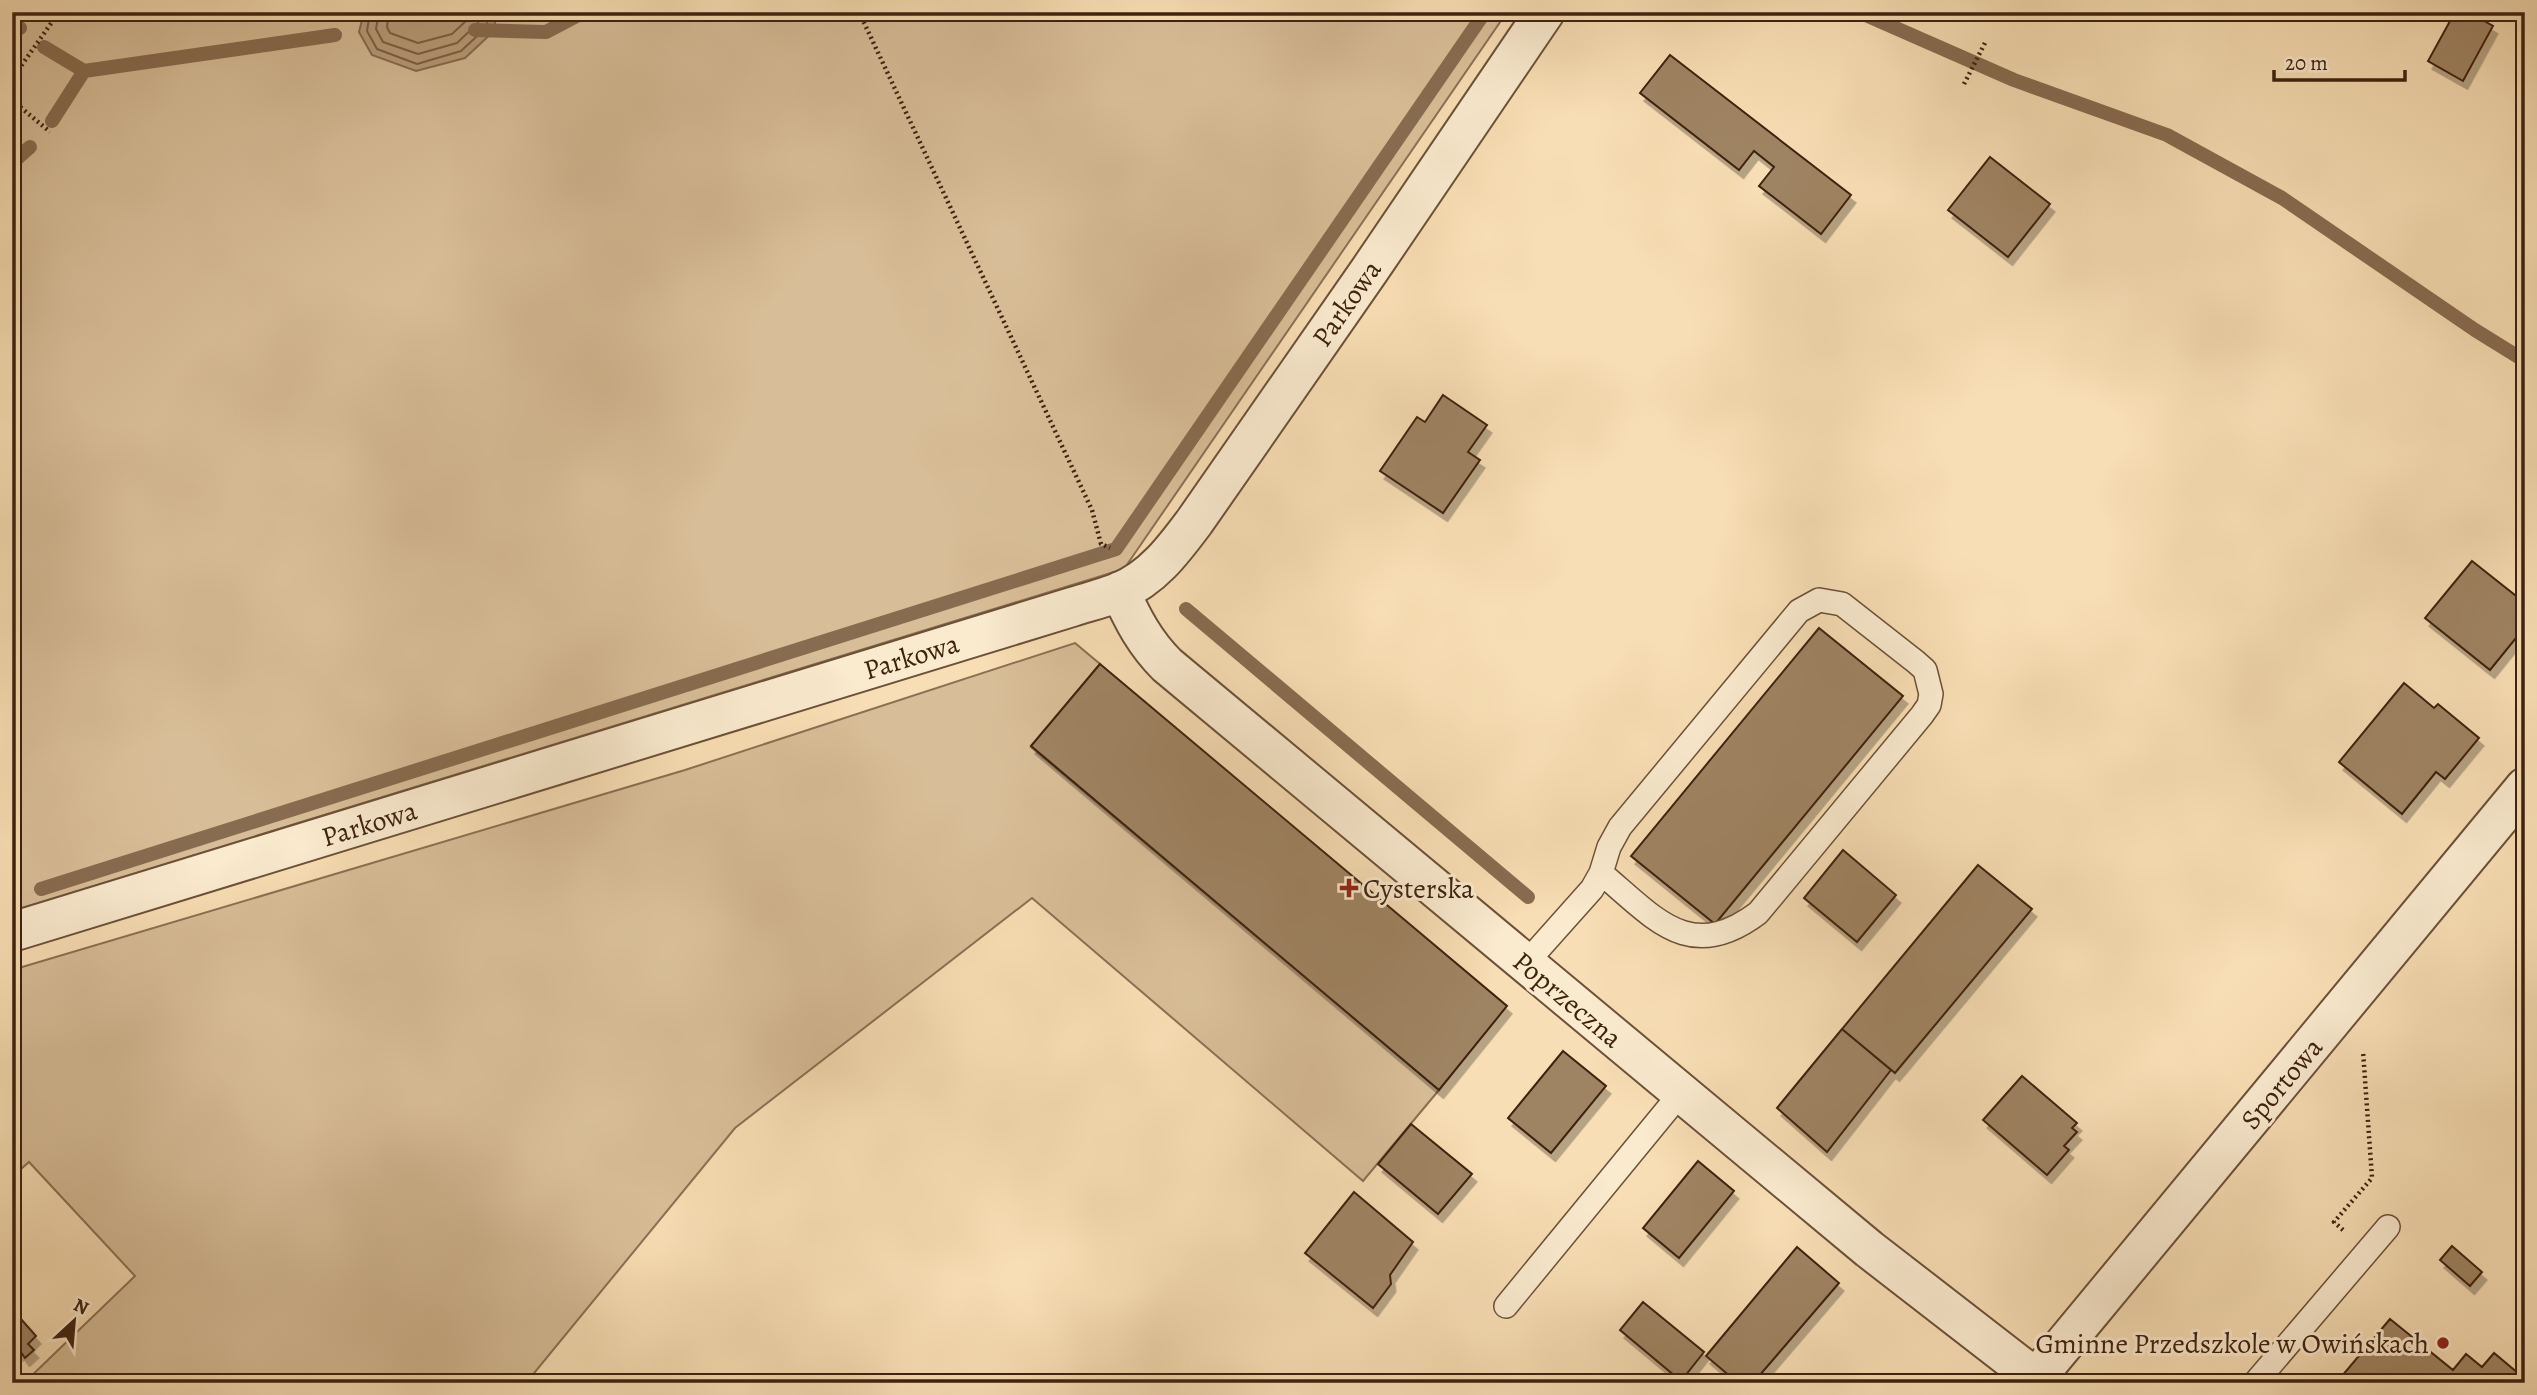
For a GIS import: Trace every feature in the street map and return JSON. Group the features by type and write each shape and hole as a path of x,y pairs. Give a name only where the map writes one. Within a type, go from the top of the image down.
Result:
{"street":[{"name":"Parkowa","path":"12,932 1120,591 1134,584 1155,568 1186,532 1545,12"},
{"name":"Poprzeczna","path":"1120,591 1139,632 1167,665 1680,1094 1907,1280 2039,1380"},
{"name":"Sportowa","path":"2039,1380 2525,788"}],"lane":[{"path":"1526,963 1592,889 1620,827 1799,611 1819,600 1842,604 1925,670 1931,694 1929,705 1922,715 1758,913 1744,924 1716,936 1691,936 1679,932 1660,921 1601,873"},
{"path":"1506,1306 1680,1094"},
{"path":"2255,1383 2388,1227"}],"path":[{"path":"12,79 59,12"},
{"path":"859,12 1092,510 1101,544 1106,548 1115,548"},
{"path":"1964,84 1986,41"},
{"path":"12,100 50,132"},
{"path":"2343,1008 2361,1024 2372,1178 2334,1222 2368,1251"}],"shaded area":[{"path":"12,12 1507,12 1124,569 12,911"},
{"path":"1075,643 1100,664 1031,747 1439,1090 1363,1181 1032,898 735,1128 526,1383 24,1383 135,1276 29,1162 12,1177 12,970 685,770"}],"water":[{"path":"364,12 495,12 495,30 465,58 416,71 372,55 359,32"}],"building":[{"path":"2455,12 2468,12 2493,26 2463,81 2428,61"},
{"path":"1670,55 1851,195 1821,234 1759,186 1774,167 1754,151 1739,170 1640,93"},
{"path":"1990,157 2050,204 2008,257 1948,210"},
{"path":"1443,395 1487,425 1468,452 1480,460 1443,513 1380,471 1417,417 1425,422"},
{"path":"2472,561 2525,603 2525,627 2490,670 2425,618"},
{"path":"1819,628 1903,696 1715,924 1631,856"},
{"path":"1100,664 1507,1006 1439,1090 1031,746"},
{"path":"2404,683 2434,708 2438,704 2479,738 2445,779 2436,772 2402,814 2339,762"},
{"path":"1843,850 1896,895 1857,942 1804,898"},
{"path":"1978,865 2032,909 1895,1073 1842,1029"},
{"path":"1842,1029 1891,1070 1827,1152 1777,1108"},
{"path":"1563,1051 1606,1086 1551,1153 1508,1118"},
{"path":"2022,1076 2077,1123 2072,1128 2077,1132 2064,1146 2069,1150 2047,1175 1983,1120"},
{"path":"1411,1124 1472,1174 1438,1214 1378,1164"},
{"path":"1698,1161 1734,1191 1679,1258 1643,1228"},
{"path":"1354,1192 1413,1242 1390,1275 1391,1284 1373,1308 1305,1253"},
{"path":"2452,1246 2482,1272 2470,1286 2440,1260"},
{"path":"1797,1247 1839,1283 1753,1383 1738,1383 1706,1356"},
{"path":"1643,1302 1704,1352 1681,1381 1620,1330"},
{"path":"13,1310 36,1336 28,1344 34,1350 25,1358 20,1351 12,1358"},
{"path":"2390,1319 2453,1370 2466,1354 2482,1367 2494,1353 2525,1379 2525,1383 2336,1383"}],"waterway":[{"path":"475,30 546,32 584,12"},
{"path":"41,889 1116,549 1485,12"},
{"path":"1859,12 2014,80 2167,135 2282,198 2475,330 2525,361"},
{"path":"12,24 20,28"},
{"path":"44,47 84,71 335,35"},
{"path":"52,121 84,71"},
{"path":"12,163 30,147"},
{"path":"1186,609 1528,897"}],"place":[{"name":"Cysterska","path":"1349,888"},
{"name":"Gminne Przedszkole w Owińskach","path":"2443,1343"}]}
